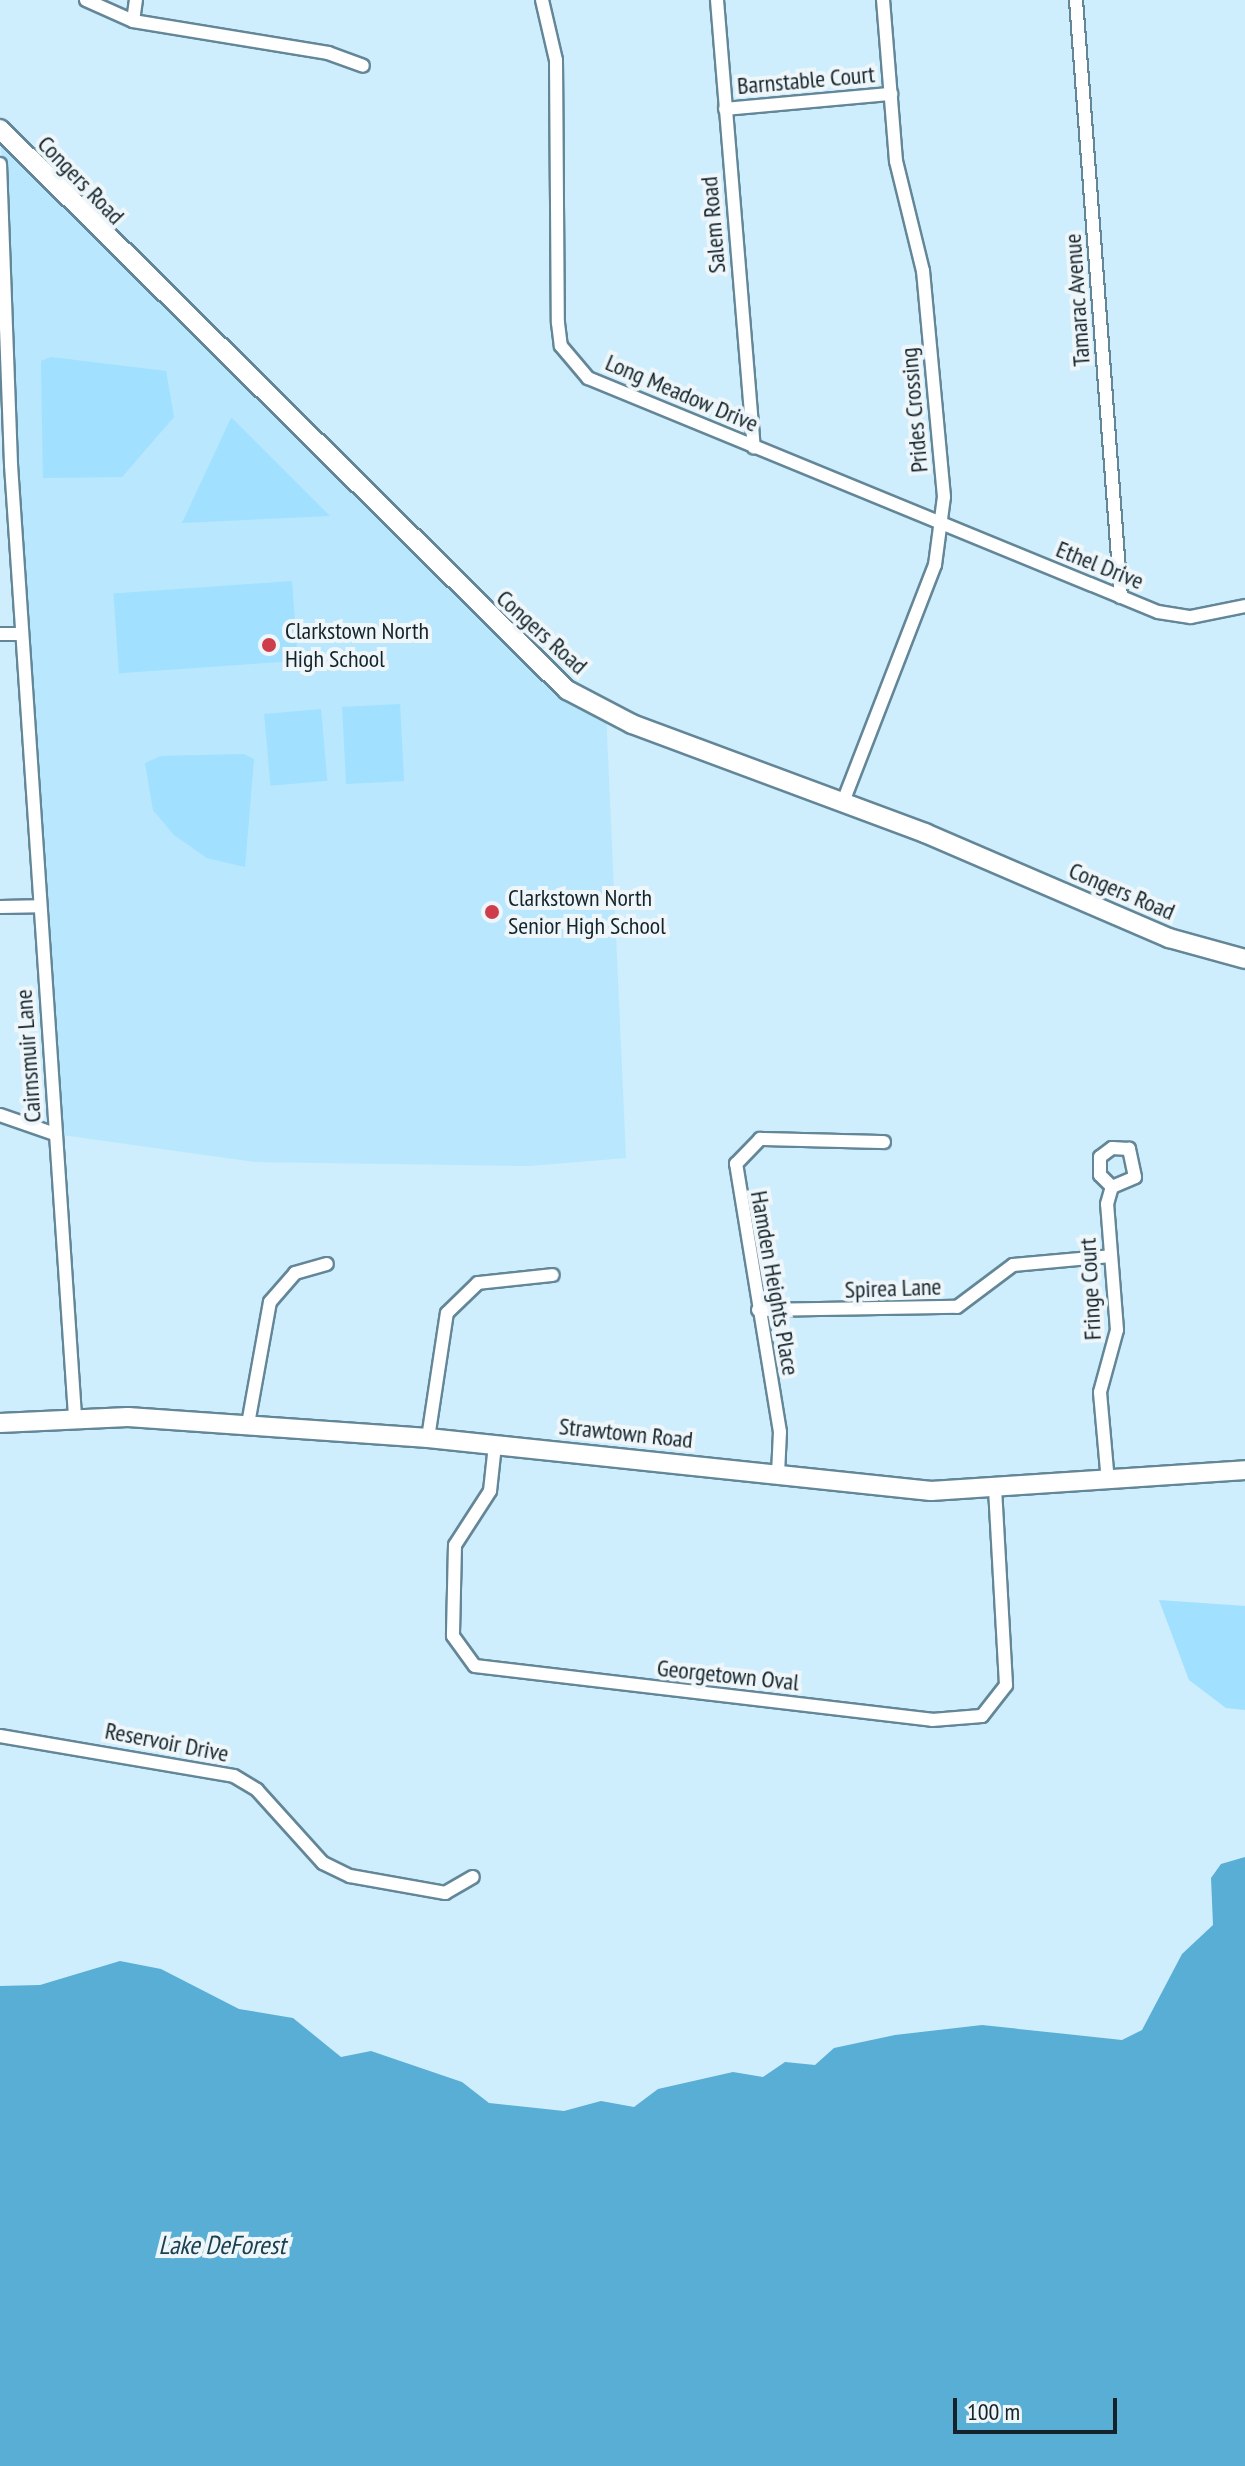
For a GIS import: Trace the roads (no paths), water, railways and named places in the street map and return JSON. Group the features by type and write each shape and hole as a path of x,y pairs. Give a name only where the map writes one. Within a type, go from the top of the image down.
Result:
{"street":[{"path":"86,0 133,21 328,53 363,66"},
{"path":"133,21 136,0"},
{"name":"Long Meadow Drive","path":"542,0 556,60 561,346 572,364 608,388 943,525"},
{"name":"Salem Road","path":"717,0 754,447"},
{"name":"Prides Crossing","path":"843,802 935,565 943,525 923,271 896,161 883,0"},
{"name":"Tamarac Avenue","path":"1076,0 1121,597"},
{"name":"Barnstable Court","path":"725,109 891,94"},
{"name":"Congers Road","path":"0,129 552,679 632,724 843,802 1169,938 1245,959"},
{"name":"Cairnsmuir Lane","path":"0,164 6,466 22,634 75,1417"},
{"name":"Ethel Drive","path":"943,525 1121,597 1191,617 1245,606"},
{"path":"0,634 22,634"},
{"path":"0,907 39,906"},
{"path":"0,1115 55,1134"},
{"name":"Hamden Heights Place","path":"778,1474 780,1432 734,1182 744,1150 781,1137 884,1142"},
{"name":"Fringe Court","path":"1108,1482 1100,1392 1115,1350 1112,1187"},
{"name":"Spirea Lane","path":"758,1310 957,1307 1013,1265 1111,1256"},
{"path":"248,1424 270,1302 295,1273 327,1264"},
{"path":"428,1438 447,1313 478,1283 553,1275"},
{"name":"Strawtown Road","path":"0,1423 75,1417 248,1424 428,1438 778,1474 875,1488 995,1489 1245,1470"},
{"name":"Georgetown Oval","path":"495,1445 490,1491 455,1545 453,1636 475,1666 932,1720 982,1716 1006,1685 995,1489"},
{"name":"Reservoir Drive","path":"0,1736 234,1776 257,1790 323,1863 350,1876 445,1893 473,1877"}],"water":[{"name":"Lake DeForest","path":"1245,1857 1245,2466 0,2466 0,1986 40,1985 120,1961 161,1969 239,2009 293,2018 341,2057 371,2051 462,2082 489,2103 564,2111 601,2101 634,2107 658,2089 733,2072 763,2077 785,2062 815,2065 834,2048 895,2035 982,2025 1122,2040 1142,2030 1182,1954 1213,1925 1211,1878 1221,1864"}],"place":[{"name":"Clarkstown North High School","path":"269,645"},
{"name":"Clarkstown North Senior High School","path":"492,912"}]}
